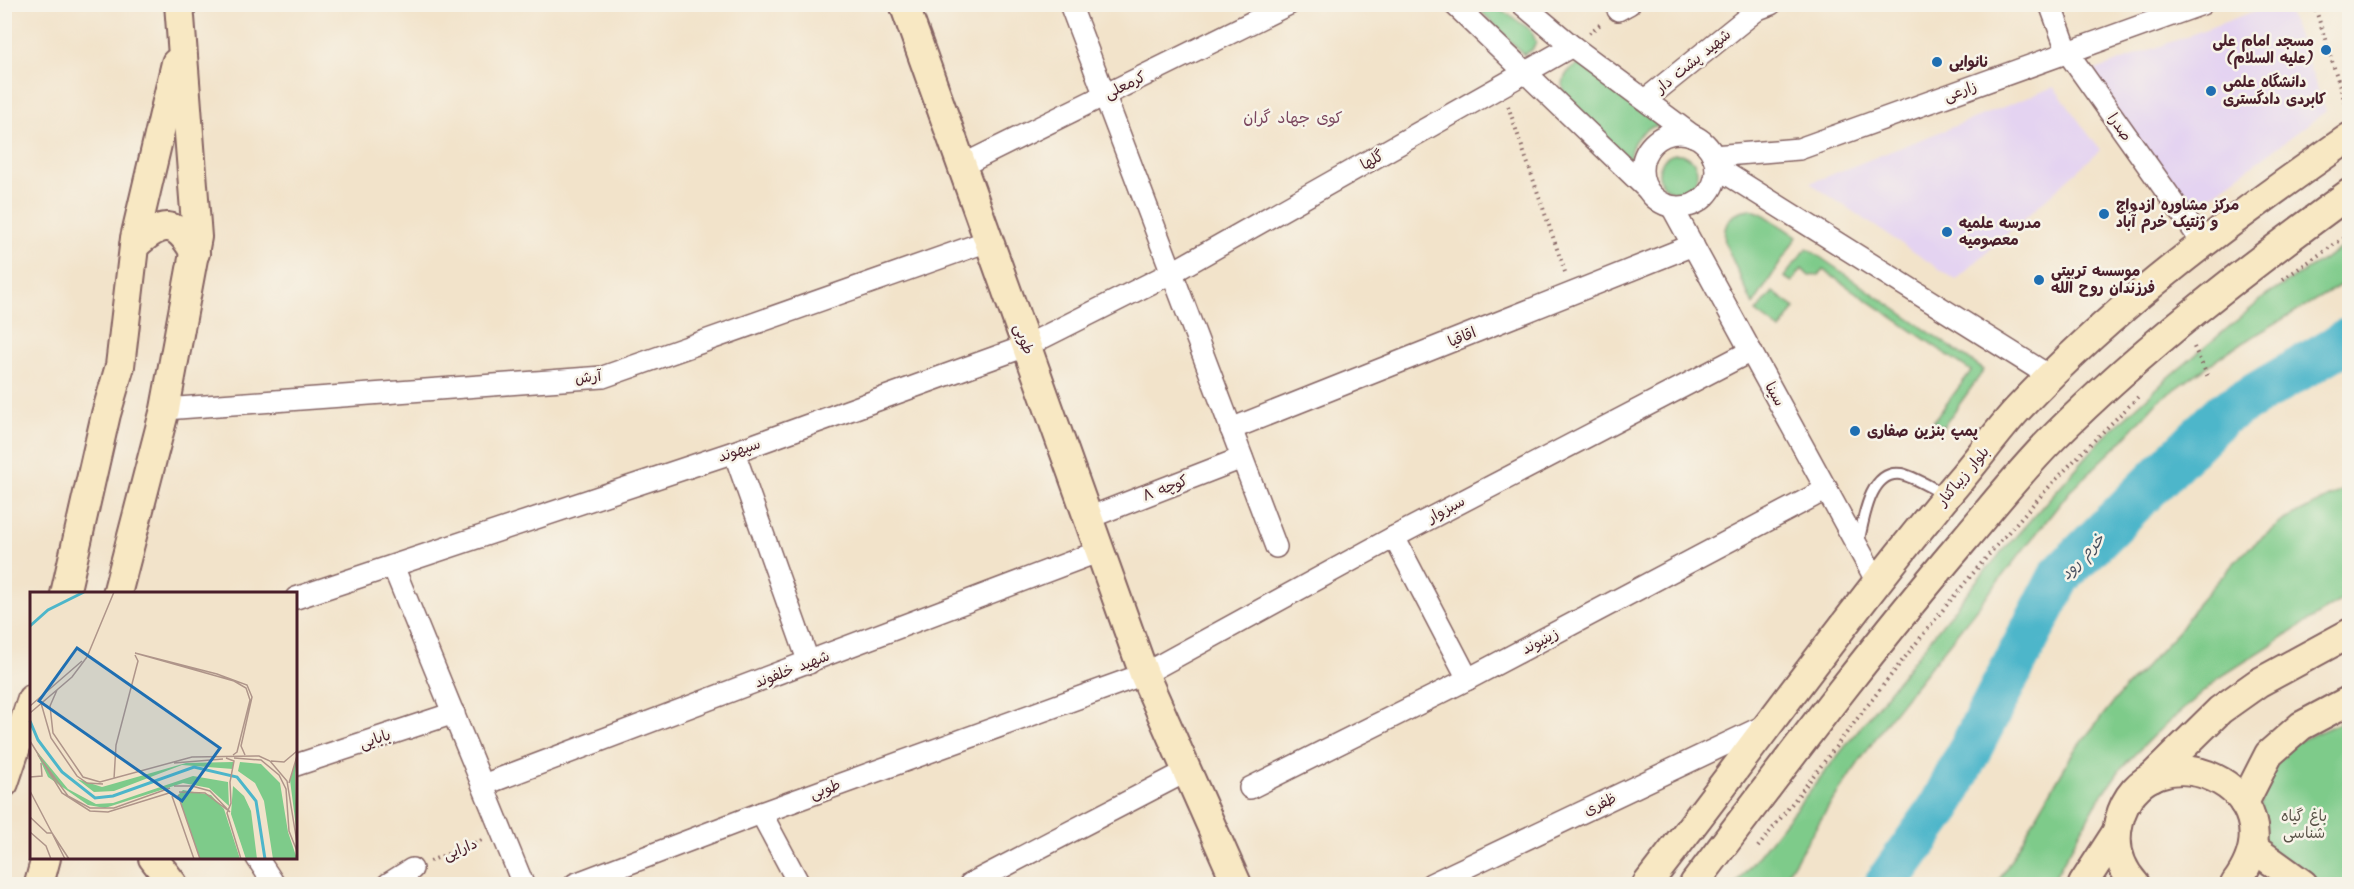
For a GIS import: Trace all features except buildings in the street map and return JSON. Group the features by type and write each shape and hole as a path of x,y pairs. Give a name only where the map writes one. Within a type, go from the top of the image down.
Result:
{"main road":[{"path":"118,592 165,409 197,237 179,4"},
{"name":"طوبی","path":"904,4 1144,675 1237,885"},
{"path":"65,592 106,414 120,366 134,246 183,35"},
{"name":"بلوار زیباکنار","path":"1647,885 1877,582 2016,411 2115,316 2202,242 2349,137"},
{"path":"1694,885 1842,690 1940,568 2052,440 2153,346 2268,253 2349,193"},
{"path":"134,246 157,228 173,227 185,236 195,253"},
{"path":"2016,411 2052,440"},
{"path":"2134,885 2117,854 2116,833 2121,812 2133,793 2220,710 2258,683 2349,633"},
{"path":"2244,803 2269,754 2301,726 2349,700"},
{"path":"4,783 30,705"},
{"path":"2149,779 2169,771 2191,770 2212,775 2230,786 2244,803 2252,825 2253,848 2247,867 2235,885"},
{"path":"2082,885 2116,833"},
{"path":"2253,848 2303,885"},
{"path":"39,885 46,859"},
{"path":"154,859 173,885"}],"street":[{"path":"1070,4 1276,547"},
{"name":"کرمعلی","path":"961,166 1289,4"},
{"path":"1455,4 1658,201 1672,207 1686,207 1698,202 1708,193 1714,181 1715,161"},
{"path":"1522,4 1572,46 1706,144 1715,161 2051,377"},
{"name":"صدرا","path":"2050,4 2068,52 2202,242"},
{"name":"زارعی","path":"1715,161 1798,149 2202,4"},
{"name":"شهید پشت دار","path":"1645,100 1762,6"},
{"name":"گلها","path":"1172,273 1572,46"},
{"path":"1646,188 1641,173 1643,158 1651,145 1664,136 1679,133 1694,136"},
{"name":"سینا","path":"1672,207 1877,582"},
{"name":"آرش","path":"165,409 603,377 988,241"},
{"name":"اقاقیا","path":"1231,429 1693,244"},
{"name":"سپهوند","path":"297,597 734,452 1026,346 1172,273"},
{"name":"سبزوار","path":"1144,675 1394,537 1751,351"},
{"path":"734,452 809,663"},
{"name":"کوچه ۸","path":"1088,518 1242,458"},
{"name":"زینیوند","path":"1250,788 1468,679 1827,489"},
{"path":"1394,537 1468,679"},
{"name":"شهید خلفوند","path":"483,785 1100,552"},
{"path":"393,566 523,885"},
{"name":"طوبی","path":"575,885 761,813 1144,675"},
{"name":"بابایی","path":"297,765 454,713"},
{"name":"ظفری","path":"1431,885 1768,724"},
{"path":"970,885 1185,772"},
{"path":"761,813 799,885"},
{"path":"258,859 274,885"},
{"path":"388,885 412,869"}],"lane":[{"path":"1858,546 1865,510 1874,487 1889,477 1901,474 1947,495"}],"path":[{"path":"2314,4 2349,115"},
{"path":"1572,46 1624,7"},
{"path":"1501,87 1572,293"},
{"path":"2276,283 2349,234"},
{"path":"2186,354 2200,341"},
{"path":"2194,347 2208,377"},
{"path":"1754,851 1858,716 2004,538 2068,466 2144,392"},
{"name":"دارایی","path":"412,869 502,832"}],"shaded area":[{"name":"دانشگاه علمی کابردی دادگستری","path":"2271,5 2286,5 2326,111 2192,210 2130,135 2093,71"},
{"name":"مدرسه علمیه معصومیه","path":"2054,87 2100,150 1956,280 1810,183"}],"green space":[{"path":"1475,5 1494,5 1531,30 1536,42 1532,50 1524,55"},
{"path":"1580,64 1665,125 1649,128 1638,137 1631,150 1630,166 1566,97 1563,86 1565,77 1570,70"},
{"path":"1678,154 1691,160 1697,173 1691,186 1678,192 1665,186 1659,173 1665,160"},
{"path":"1750,209 1763,214 1797,237 1753,305 1724,236 1729,220 1738,212"},
{"path":"2349,243 2349,280 2232,349 2157,402 2119,444 2070,491 1888,720 1829,806 1781,884 1736,884 1978,579 2103,438 2168,378 2267,295"},
{"path":"1807,248 1984,370 1943,427 1933,422 1971,371 1823,270 1819,275 1809,276 1802,269 1792,282 1784,277"},
{"path":"1773,292 1795,308 1780,330 1756,312"},
{"path":"2349,487 2349,595 2219,678 2155,734 2122,767 2096,804 2051,884 1997,884 2074,751 2125,688 2178,632 2198,603 2243,553 2283,521"},
{"name":"باغ گیاه شناسی","path":"2349,719 2349,884 2304,884 2253,848 2269,754"}],"waterway":[{"name":"خرم رود","path":"1886,884 1939,809 2060,576 2221,415 2350,339"}],"place":[{"name":"مسجد امام علی (علیه السلام)","path":"2326,50"},
{"name":"نانوایی","path":"1937,62"},
{"name":"دانشگاه علمی کابردی دادگستری","path":"2211,91"},
{"name":"مرکز مشاوره ازدواج و ژنتیک خرم آباد","path":"2104,214"},
{"name":"مدرسه علمیه معصومیه","path":"1947,232"},
{"name":"موسسه تربیتی فرزندان روح الله","path":"2039,280"},
{"name":"پمپ بنزین صفاری","path":"1855,431"}],"district":[{"name":"کوی جهاد گران","path":"1293,117"}]}
